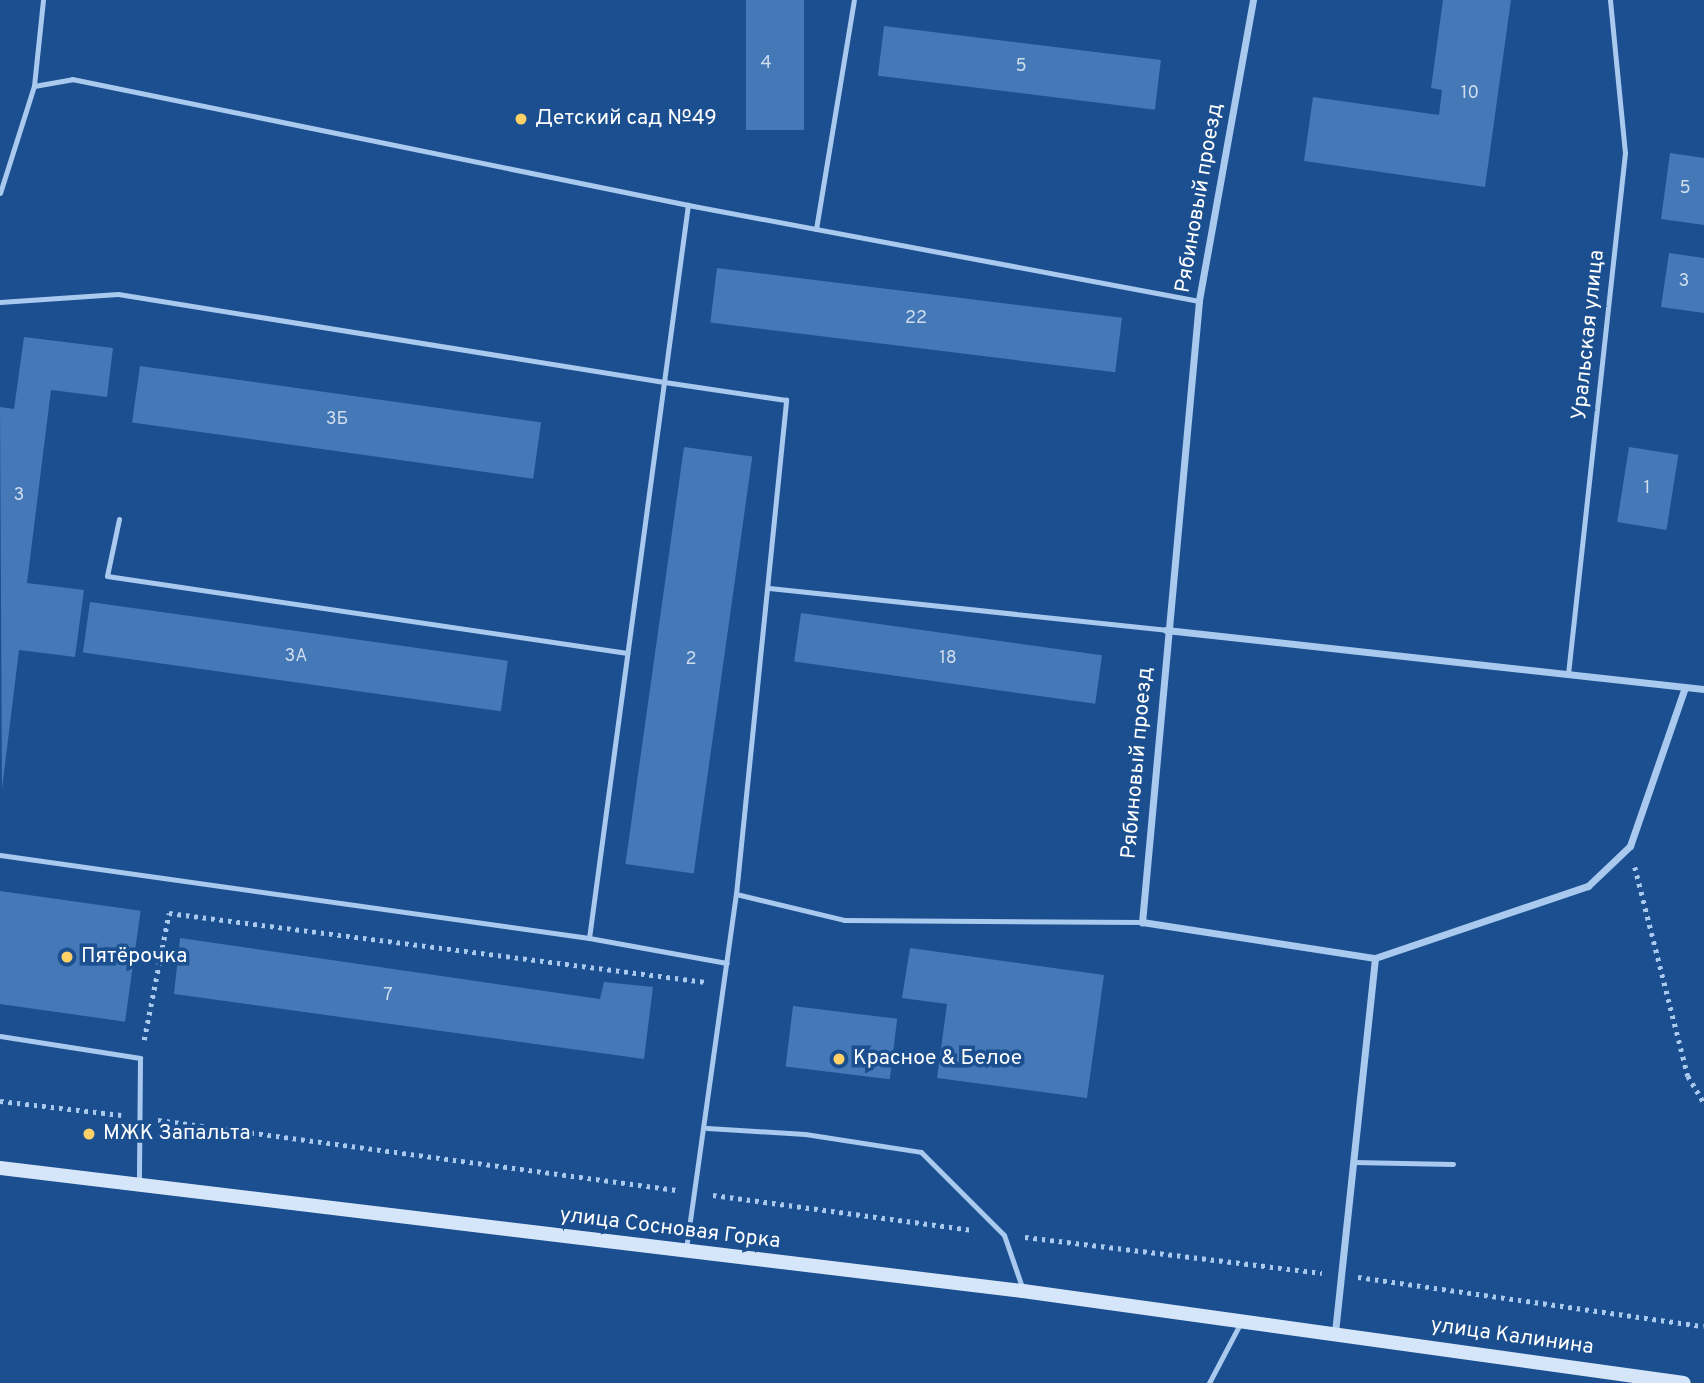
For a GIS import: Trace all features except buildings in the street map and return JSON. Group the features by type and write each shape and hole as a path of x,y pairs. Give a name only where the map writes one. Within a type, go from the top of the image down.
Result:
{"main road":[{"name":"улица Сосновая Горка","path":"0,1168 685,1253 1023,1291 1335,1334"},
{"name":"улица Калинина","path":"1335,1334 1684,1383"}],"street":[{"name":"Рябиновый проезд","path":"1142,922 1166,630 1199,301 1252,0"},
{"path":"1166,630 1704,689"},
{"path":"1142,922 1375,958 1588,886 1630,846 1685,687"},
{"path":"1335,1334 1375,958"}],"lane":[{"path":"0,194 34,86 43,0"},
{"path":"816,229 853,0"},
{"name":"Уральская улица","path":"1568,674 1625,153 1610,0"},
{"path":"34,86 72,79 688,205 1199,301"},
{"path":"589,938 688,205"},
{"path":"0,302 118,294 786,400 736,894 706,1128 685,1253"},
{"path":"119,519 107,576 627,653"},
{"path":"769,588 1166,630"},
{"path":"0,855 589,938 727,963"},
{"path":"736,894 844,920 1142,922"},
{"path":"0,1036 140,1058 139,1185"},
{"path":"706,1128 805,1134 920,1152 1004,1235 1023,1291"},
{"path":"1353,1162 1453,1164"},
{"path":"1209,1383 1242,1321"}],"path":[{"path":"1630,846 1688,1076 1704,1103"},
{"path":"140,1058 169,913 724,984"},
{"path":"0,1101 377,1146 1004,1235 1341,1275 1704,1326"}],"place":[{"name":"Детский сад №49","path":"521,119"},
{"name":"Пятёрочка","path":"67,957"},
{"name":"Красное & Белое","path":"839,1059"},
{"name":"МЖК Запальта","path":"89,1134"}]}
